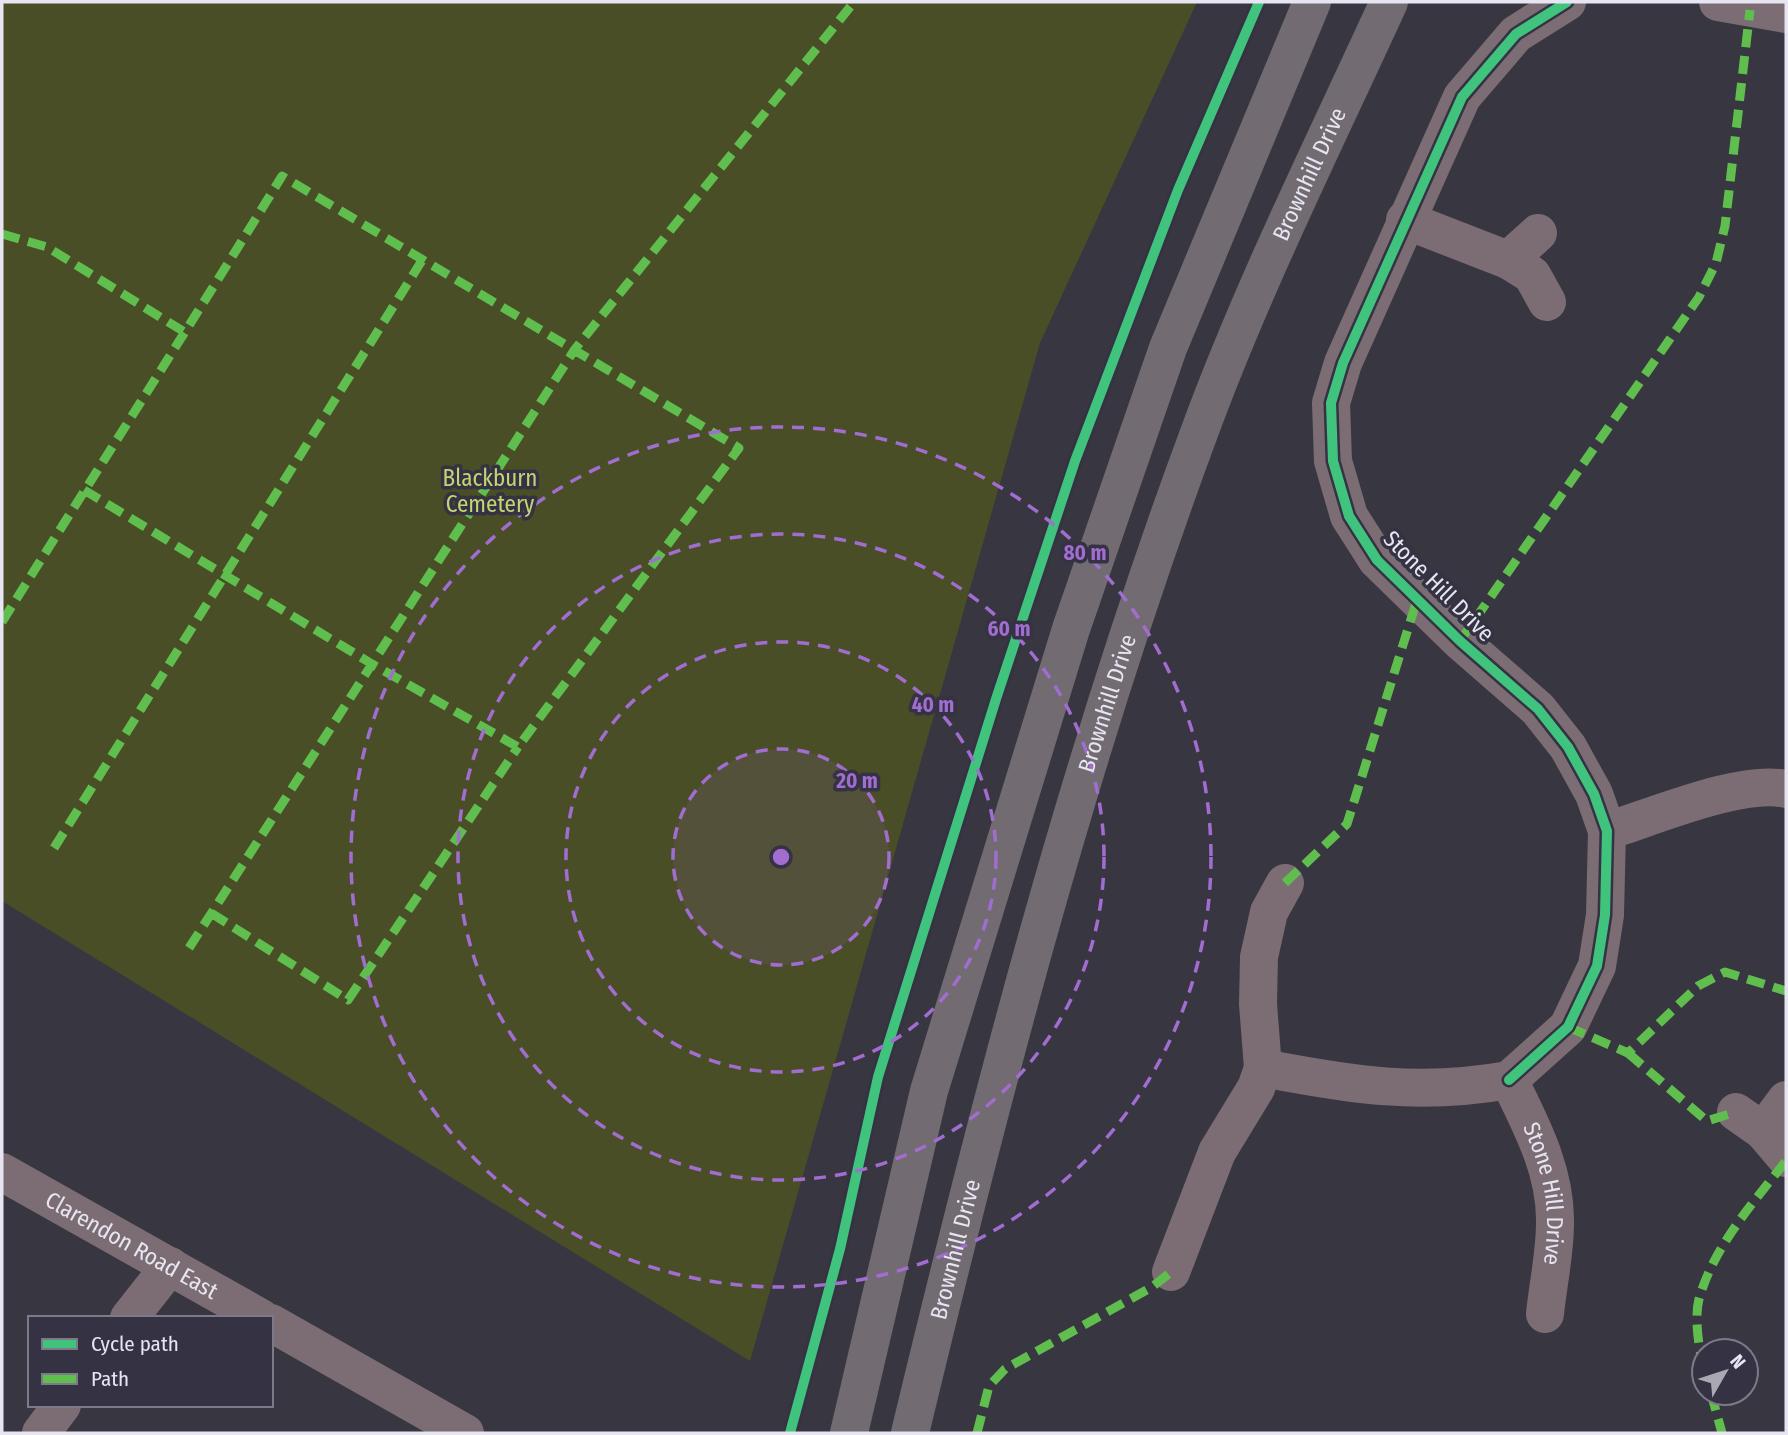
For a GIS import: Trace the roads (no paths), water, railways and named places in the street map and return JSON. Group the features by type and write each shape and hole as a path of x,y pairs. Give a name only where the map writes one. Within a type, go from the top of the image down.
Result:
{"highway":[{"path":"849,1433 929,1091 1071,629 1168,348 1312,2"},
{"name":"Brownhill Drive","path":"911,1433 1023,979 1146,588 1199,431 1270,262 1390,2"}],"street":[{"name":"Stone Hill Drive","path":"1545,1314 1555,1222 1550,1177 1536,1136 1509,1080 1568,1027 1597,966 1607,893 1607,831 1594,794 1568,747 1538,709 1460,641 1377,560 1349,516 1333,461 1331,403 1343,363 1462,97 1516,34 1567,2"},
{"path":"1718,2 1786,15"},
{"path":"1405,220 1508,260 1532,275 1547,302"},
{"path":"1508,260 1538,233"},
{"path":"1607,831 1758,787 1786,789"},
{"path":"1171,1272 1217,1152 1256,1088 1263,1068 1258,1004 1259,957 1269,912 1285,883"},
{"path":"1263,1068 1342,1083 1404,1090 1461,1088 1509,1080"},
{"path":"1762,1134 1786,1100"},
{"name":"Clarendon Road East","path":"2,1172 258,1316"},
{"path":"132,1316 170,1266"},
{"path":"273,1324 465,1433"},
{"path":"41,1433 60,1407"}],"park label":[{"name":"Blackburn Cemetery","path":"490,491"}]}
